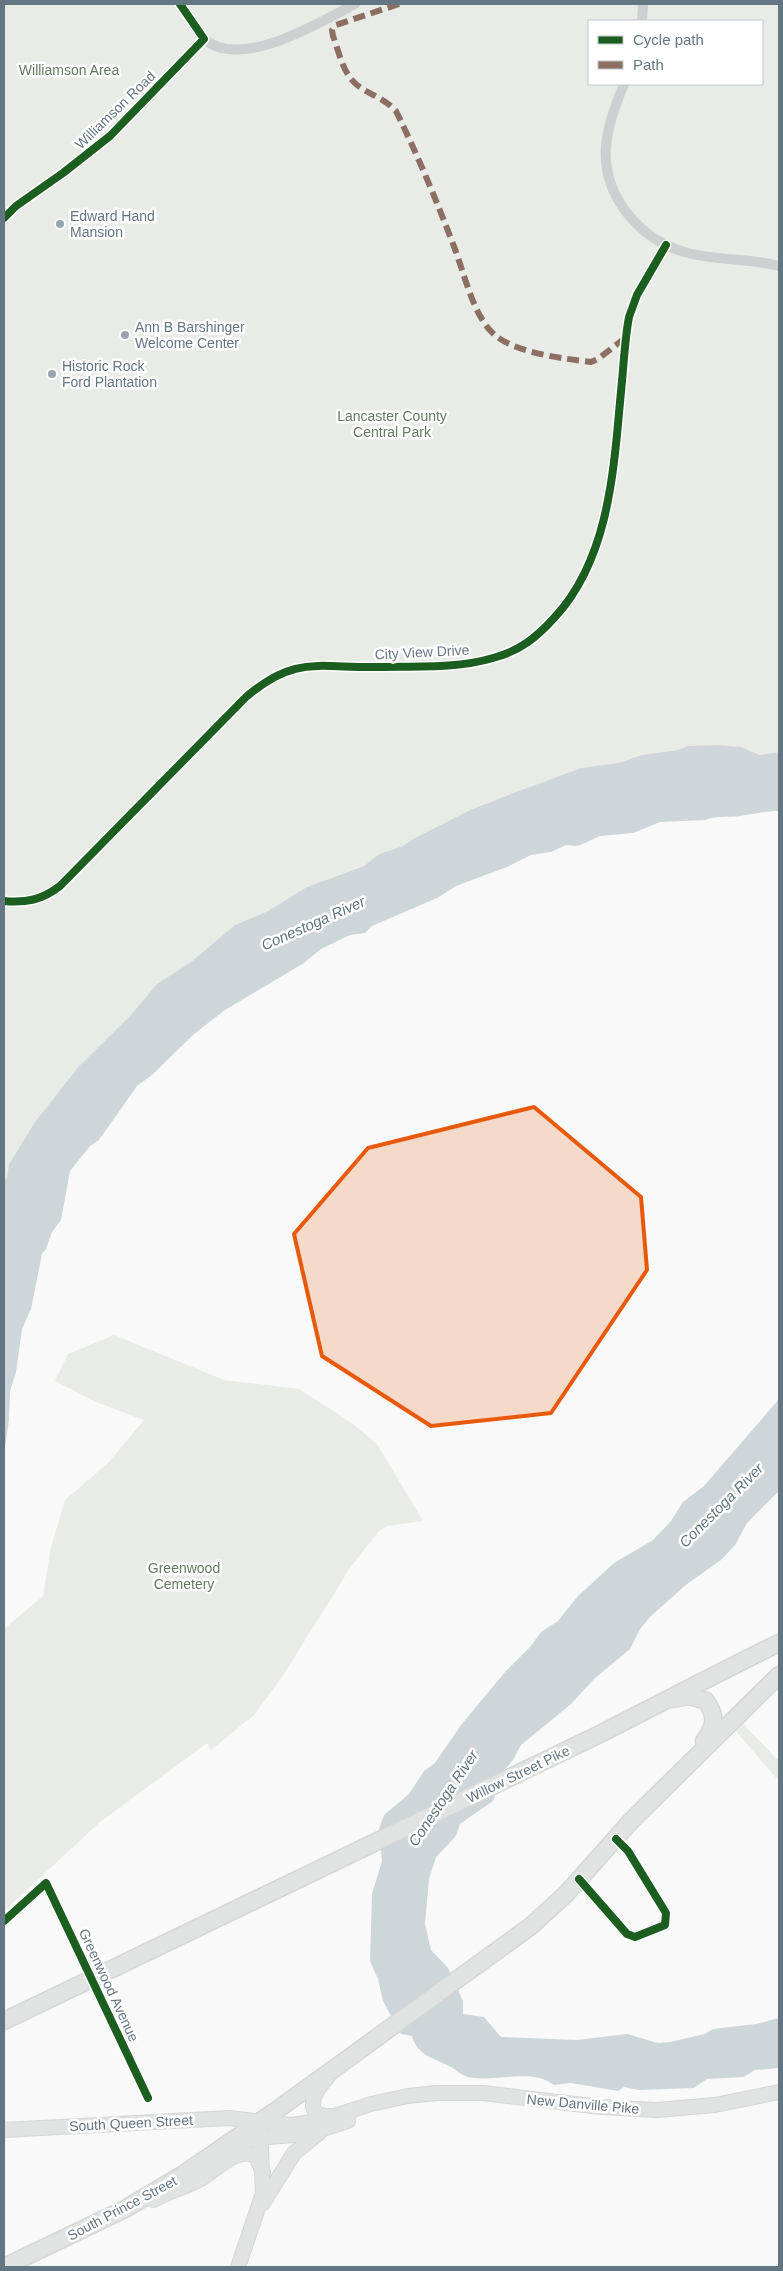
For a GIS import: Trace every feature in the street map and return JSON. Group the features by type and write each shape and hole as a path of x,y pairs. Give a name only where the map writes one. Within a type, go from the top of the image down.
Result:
{"highway":[{"name":"Willow Street Pike","path":"4,2021 598,1735 669,1699 687,1687 779,1644"},
{"path":"260,2129 338,2066 482,1960 532,1926 579,1879 631,1821 779,1675"},
{"path":"631,1821 637,1810 702,1744 714,1726 713,1714 706,1701 689,1696 669,1699"},
{"name":"South Prince Street","path":"4,2267 125,2209 260,2129"}],"main road":[{"path":"337,2116 322,2116 312,2103 313,2096 338,2066"},
{"name":"New Danville Pike","path":"260,2129 319,2121 408,2096 452,2092 601,2107 657,2110 715,2106 779,2092"},
{"name":"New Danville Pike","path":"260,2129 308,2134 324,2130 386,2101"},
{"name":"South Queen Street","path":"4,2130 230,2118 260,2129"},
{"path":"238,2267 263,2193 260,2129"},
{"path":"179,2188 260,2129"},
{"path":"257,2215 294,2153 324,2130"},
{"path":"125,2209 148,2202 197,2181 232,2158 244,2154 256,2156 263,2173"}],"street":[{"path":"180,4 204,39 216,46 230,49 266,45 297,33 355,4"},
{"path":"642,20 643,4"},
{"name":"Williamson Road","path":"4,218 16,206 64,173 110,136 204,39"},
{"path":"624,85 608,131 608,169 617,196 628,215 640,228 666,245 690,254 779,266"},
{"name":"City View Drive","path":"4,901 32,901 50,894 246,698 263,682 281,672 310,666 430,666 469,663 510,653 541,633 572,597 583,577 596,545 612,478 629,318 637,296 666,245"},
{"path":"579,1879 617,1926 631,1936 643,1935 665,1925 666,1914 628,1851 616,1839"},
{"name":"Greenwood Avenue","path":"4,1921 46,1882 148,2098"}],"highlighted area":[{"path":"534,1107 641,1197 647,1270 551,1413 431,1426 322,1356 294,1234 368,1148"}],"green space":[{"name":"Lancaster County Central Park","path":"4,4 779,4 779,752 760,755 749,750 716,745 688,746 678,750 642,755 618,763 581,768 470,810 403,846 379,854 364,866 307,887 268,911 235,925 191,962 157,984 130,1016 79,1066 35,1122 9,1164 7,1177 4,1182"},
{"name":"Greenwood Cemetery","path":"114,1335 224,1380 299,1389 352,1423 377,1444 423,1521 387,1526 378,1532 350,1568 282,1677 254,1715 211,1750 207,1743 100,1822 4,1911 4,1629 43,1596 51,1547 65,1500 108,1463 144,1420 96,1402 55,1381 68,1354"},
{"path":"740,1721 779,1761 779,1781 733,1728"}],"water":[{"name":"Conestoga River","path":"716,745 741,747 760,755 779,752 779,811 705,820 660,822 633,833 600,836 578,846 566,845 551,852 531,855 507,867 456,886 437,898 372,926 365,933 350,935 321,949 304,963 225,1010 194,1034 152,1075 137,1086 99,1140 90,1146 70,1171 61,1220 52,1232 46,1249 42,1254 31,1309 22,1329 16,1372 10,1391 9,1420 4,1454 4,1182 7,1177 9,1164 35,1122 79,1066 130,1016 157,984 191,962 235,925 268,911 307,887 364,866 379,854 403,846 470,810 581,768 618,763 642,755 678,750 688,746"},
{"name":"Conestoga River","path":"779,1399 779,1491 747,1523 735,1545 721,1560 687,1584 651,1616 640,1629 630,1649 594,1679 571,1704 521,1745 513,1760 505,1769 493,1801 460,1824 456,1836 436,1857 429,1879 425,1924 431,1950 448,1968 463,2001 463,2014 484,2017 501,2037 577,2040 627,2034 658,2043 705,2034 713,2029 756,2024 779,2018 779,2068 755,2070 744,2077 707,2079 694,2088 639,2090 624,2087 618,2091 571,2083 554,2085 535,2077 479,2078 465,2076 422,2052 412,2036 401,2034 383,2001 378,1979 370,1961 372,1894 382,1861 379,1829 384,1815 409,1794 424,1771 435,1763 461,1725 541,1632 558,1621 578,1596 614,1563 653,1540 671,1521 683,1502 704,1486"}],"marked path":[{"path":"399,4 336,25 332,30 333,36 342,62 352,80 396,111 433,193 481,318 488,328 505,342 528,351 568,359 591,362 598,359 625,338"}],"cycle path":[{"path":"4,218 16,206 63,173 110,136 204,39 180,4"},
{"path":"4,901 34,900 47,895 60,886 246,697 279,675 293,669 323,666 435,666 479,662 512,651 535,637 555,617 574,592 588,565 599,536 607,506 612,474 629,317 637,295 666,245"},
{"path":"579,1879 627,1934 635,1937 665,1925 666,1913 628,1851 616,1839"},
{"path":"4,1921 46,1883 148,2098"}],"place":[{"name":"Edward Hand Mansion","path":"60,224"},
{"name":"Ann B Barshinger Welcome Center","path":"125,335"},
{"name":"Historic Rock Ford Plantation","path":"52,374"}],"park label":[{"name":"Williamson Area","path":"69,70"}]}
